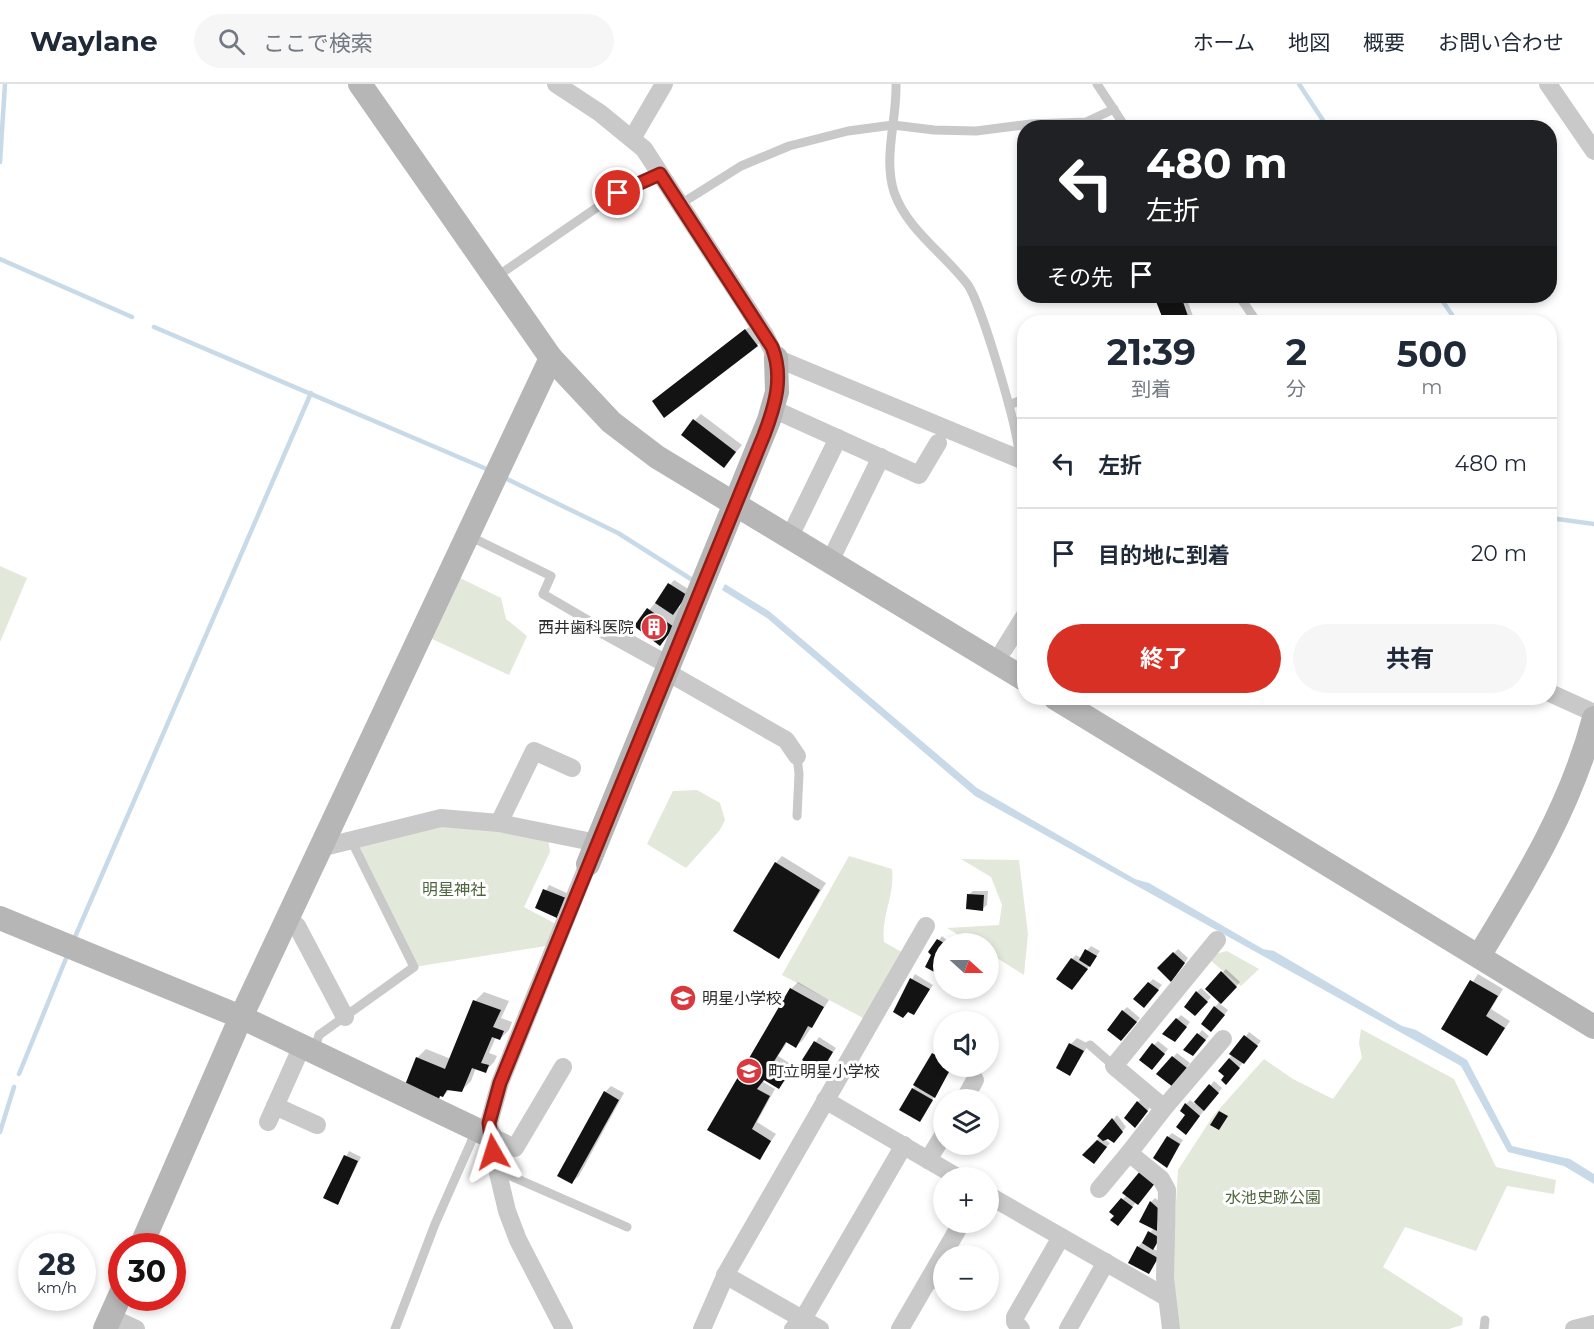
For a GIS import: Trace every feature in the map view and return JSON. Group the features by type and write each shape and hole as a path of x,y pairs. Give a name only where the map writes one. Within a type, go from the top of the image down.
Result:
{"street":[{"path":"360,84 551,358 587,400 632,440 1017,675"},
{"path":"633,137 664,84"},
{"path":"1548,84 1594,151"},
{"path":"559,85 633,137 660,174 765,335 776,358 778,381 773,409 500,1083 484,1132 518,1240 564,1329"},
{"path":"147,1233 241,1017 466,534 551,358"},
{"path":"776,358 1017,458"},
{"path":"773,409 920,475 938,443"},
{"path":"795,526 838,438"},
{"path":"835,551 881,457"},
{"path":"1003,651 1017,628"},
{"path":"603,629 786,740 796,756"},
{"path":"1479,956 1554,830 1576,778 1594,715 1557,696"},
{"path":"1067,705 1594,1027"},
{"path":"499,823 534,751 572,768"},
{"path":"320,848 350,838 441,818 499,823 593,854"},
{"path":"0,918 241,1017 515,1148 563,1066"},
{"path":"287,918 297,926 345,1017"},
{"path":"702,1329 725,1275 926,926"},
{"path":"1164,1108 1114,1066 1217,940"},
{"path":"1099,1189 1223,1039"},
{"path":"308,1048 271,1114 317,1125"},
{"path":"970,1089 975,1080"},
{"path":"825,1100 940,1167"},
{"path":"798,1324 904,1145"},
{"path":"928,1160 933,1152"},
{"path":"1129,1153 1166,1184 1166,1297 1171,1329"},
{"path":"999,1201 1166,1297"},
{"path":"1021,1329 1015,1323 1015,1317 1061,1237"},
{"path":"1068,1329 1106,1262"},
{"path":"725,1275 798,1324 820,1329"},
{"path":"900,1329 933,1289"},
{"path":"108,1323 136,1329"},
{"path":"1574,1329 1594,1324"}],"lane":[{"path":"896,84 890,171 895,194 910,220 973,292 1017,436"},
{"path":"1097,84 1121,120"},
{"path":"1090,120 1114,109"},
{"path":"679,205 741,166 789,146 848,131 893,125 934,130 976,131 1017,126"},
{"path":"496,277 618,193 660,174"},
{"path":"1009,405 1017,402"},
{"path":"466,534 551,576 543,594 603,629"},
{"path":"796,756 799,774 797,816"},
{"path":"308,1048 320,1035 414,968 350,838"},
{"path":"1090,1045 1114,1066"},
{"path":"395,1329 435,1224 484,1132"},
{"path":"497,1170 627,1227"}],"green space":[{"path":"0,566 27,578 0,642"},
{"path":"454,575 501,598 506,619 527,636 509,675 430,638"},
{"path":"697,790 720,803 725,820 720,830 686,868 647,844 673,791"},
{"name":"明星神社","path":"441,818 547,831 550,852 524,907 556,924 546,946 414,967 350,838"},
{"path":"849,856 892,869 892,888 884,923 884,942 905,954 865,1019 782,975"},
{"path":"961,859 1019,860 1028,934 1024,975 999,959 999,933 955,933 947,928 999,925 1002,905 991,877"},
{"path":"1227,951 1259,969 1241,986 1210,960 1215,954"},
{"name":"水池史跡公園","path":"1361,1029 1454,1079 1496,1167 1556,1180 1554,1194 1507,1186 1476,1251 1405,1227 1383,1267 1463,1318 1462,1325 1449,1329 1179,1329 1175,1304 1173,1253 1178,1170 1213,1116 1264,1059 1293,1079 1333,1099 1362,1058 1359,1043"}],"water":[{"path":"725,584 769,611 977,788 1135,879 1149,883 1263,949 1274,951 1402,1026 1416,1030 1467,1060 1512,1146 1570,1159 1594,1174 1594,1184 1564,1166 1508,1152 1461,1066 975,796 767,618 722,590"}],"building":[{"path":"1157,303 1183,303 1188,315 1161,315"},
{"path":"745,329 758,346 664,418 652,401"},
{"path":"693,419 736,452 724,468 681,435"},
{"path":"668,583 687,595 673,615 655,603"},
{"name":"西井歯科医院","path":"647,608 674,627 660,646 634,626"},
{"path":"775,862 820,890 779,959 733,931"},
{"path":"543,889 566,898 557,918 535,908"},
{"path":"967,894 984,895 983,911 966,909"},
{"path":"933,945 933,971 925,967 931,955 928,952"},
{"path":"1085,949 1097,956 1090,967 1079,960"},
{"path":"1173,952 1185,963 1171,982 1157,968"},
{"path":"1071,958 1088,969 1072,990 1056,979"},
{"path":"1221,971 1237,987 1221,1004 1205,989"},
{"path":"910,978 930,989 914,1015 908,1012 903,1018 893,1012"},
{"path":"1470,980 1498,996 1486,1016 1505,1028 1487,1056 1441,1029"},
{"path":"1148,982 1159,990 1144,1008 1133,999"},
{"path":"790,988 824,1007 812,1028 808,1026 796,1048 786,1042 773,1063 789,1073 779,1089 764,1080 757,1089 770,1096 752,1129 771,1141 760,1160 707,1130"},
{"path":"1196,991 1208,1002 1195,1016 1184,1007"},
{"path":"473,1000 501,1010 493,1027 504,1031 500,1040 492,1037 481,1063 489,1065 486,1073 472,1068 462,1092 447,1090 439,1099 405,1085 416,1057 445,1069"},
{"path":"1214,1006 1225,1015 1211,1032 1201,1024"},
{"path":"1122,1010 1137,1022 1121,1041 1107,1030"},
{"path":"1176,1018 1187,1027 1175,1042 1162,1034"},
{"path":"1197,1033 1206,1040 1193,1056 1183,1050"},
{"path":"1244,1035 1258,1046 1244,1064 1229,1054"},
{"path":"814,1041 833,1052 821,1072 802,1060"},
{"path":"1069,1043 1084,1051 1070,1076 1056,1068"},
{"path":"1152,1043 1165,1054 1152,1070 1139,1060"},
{"path":"933,1054 933,1077 946,1077 940,1089 933,1089 933,1097 913,1085"},
{"path":"1172,1056 1187,1068 1173,1087 1156,1074"},
{"path":"1229,1058 1240,1068 1226,1085 1221,1080 1224,1076 1218,1071"},
{"path":"1209,1084 1219,1093 1204,1111 1194,1102"},
{"path":"912,1088 933,1100 920,1122 899,1110"},
{"path":"604,1091 619,1100 572,1184 557,1176"},
{"path":"1137,1101 1148,1111 1135,1128 1124,1118"},
{"path":"1185,1103 1200,1116 1186,1135 1176,1127 1185,1115 1180,1111"},
{"path":"1219,1111 1228,1116 1219,1130 1210,1125"},
{"path":"1112,1118 1123,1132 1114,1143 1108,1139 1103,1141 1097,1136"},
{"path":"1167,1136 1180,1144 1167,1168 1153,1158"},
{"path":"1097,1140 1107,1147 1094,1164 1082,1155"},
{"path":"344,1155 358,1161 338,1205 323,1198"},
{"path":"1141,1170 1156,1182 1138,1205 1122,1193"},
{"path":"1121,1198 1133,1207 1118,1226 1110,1220 1114,1216 1109,1212"},
{"path":"1150,1201 1159,1209 1157,1231 1139,1222"},
{"path":"1148,1231 1160,1238 1153,1250 1142,1243"},
{"path":"1137,1246 1158,1258 1149,1274 1128,1263"}],"waterway":[{"path":"0,162 5,84"},
{"path":"1299,84 1323,120"},
{"path":"0,259 132,317"},
{"path":"1444,303 1452,315"},
{"path":"154,327 489,470"},
{"path":"75,937 311,393"},
{"path":"505,478 618,533 694,581"},
{"path":"1557,519 1594,524"},
{"path":"19,1074 67,956"},
{"path":"0,1132 14,1087"}],"place":[{"name":"西井歯科医院","path":"654,627"},
{"name":"明星小学校","path":"683,998"},
{"name":"町立明星小学校","path":"749,1071"}],"route":[{"path":"493,1152 489,1123 500,1083 764,435 777,392 778,371 772,347 660,174 618,193"}]}
